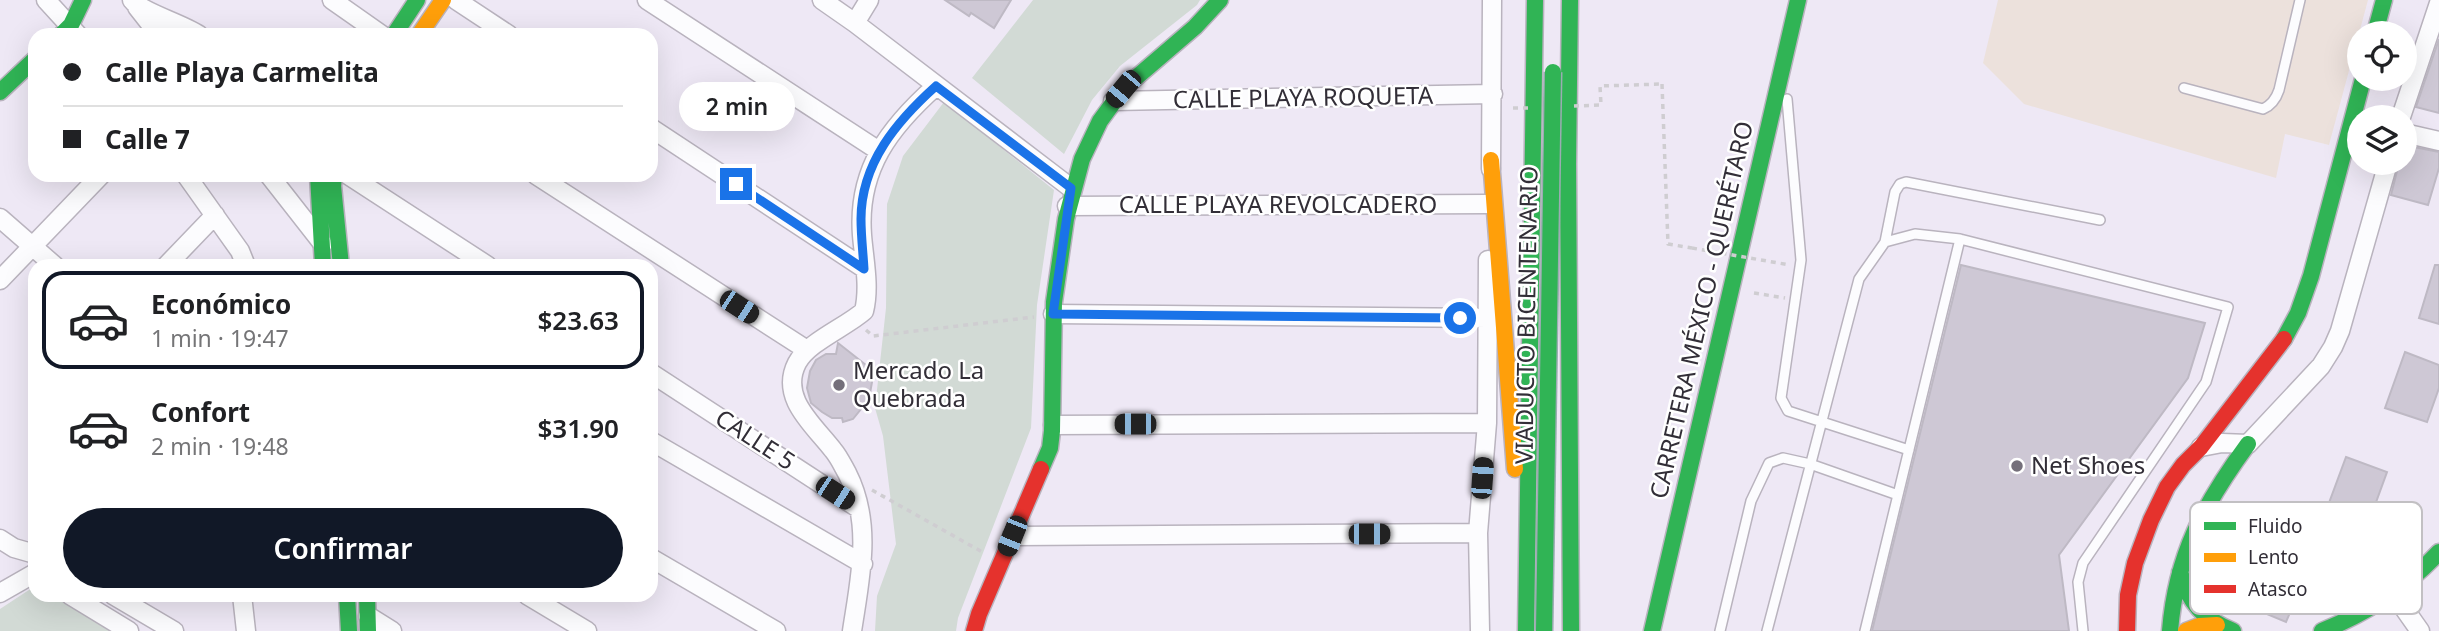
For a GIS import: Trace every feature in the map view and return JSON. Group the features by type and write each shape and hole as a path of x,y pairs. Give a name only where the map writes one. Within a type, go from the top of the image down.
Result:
{"main road":[{"path":"72,28 83,0"},
{"path":"399,28 417,0"},
{"path":"424,28 443,0"},
{"path":"974,631 1050,448 1054,425 1053,314 1067,206 1080,160 1112,101 1133,77 1193,30 1220,0"},
{"path":"1526,631 1535,0"},
{"path":"1570,0 1568,164 1571,631"},
{"name":"CARRETERA MÉXICO - QUERÉTARO","path":"1652,631 1798,0"},
{"path":"2378,21 2384,0"},
{"name":"VIADUCTO BICENTENARIO","path":"1544,631 1553,60"},
{"path":"0,92 28,66"},
{"path":"2127,631 2129,595 2135,564 2151,520 2167,487 2291,330 2311,276 2360,91"},
{"path":"1492,160 1510,437 1527,565"},
{"path":"318,182 322,242"},
{"path":"333,182 339,259"},
{"path":"1532,631 1570,391"},
{"path":"2210,502 2217,486 2248,444"},
{"path":"2170,631 2179,570 2190,546"},
{"path":"2422,568 2439,552"},
{"path":"2179,570 2190,601"},
{"path":"347,602 349,631"},
{"path":"366,602 368,624"},
{"path":"2203,614 2225,628"},
{"path":"2322,631 2359,614"},
{"path":"2186,631 2199,626 2225,628"}],"street":[{"path":"46,0 67,28"},
{"path":"332,0 372,28"},
{"path":"456,0 498,28"},
{"path":"647,0 879,150"},
{"path":"822,0 1071,188"},
{"path":"855,23 869,0"},
{"path":"1480,631 1478,533 1486,423 1493,94 1492,0"},
{"path":"2406,105 2435,27 2439,3"},
{"path":"134,4 153,28"},
{"path":"134,4 189,28"},
{"path":"852,631 863,564 863,534 858,508 849,477 836,453 801,411 793,394 792,377 807,350 864,311 868,297 861,218 865,188 879,150 890,132 908,111 936,86"},
{"name":"CALLE PLAYA ROQUETA","path":"1112,101 1493,94"},
{"path":"658,133 864,269"},
{"path":"2417,136 2439,141"},
{"path":"2201,447 2222,443 2248,444 2321,366 2340,331 2385,175"},
{"path":"0,280 94,182"},
{"path":"191,182 243,259"},
{"path":"275,182 335,259"},
{"path":"359,182 477,259"},
{"path":"547,182 807,350"},
{"name":"CALLE PLAYA REVOLCADERO","path":"1067,206 1489,204"},
{"path":"173,259 215,215"},
{"path":"0,218 47,259"},
{"path":"1053,314 1487,318"},
{"name":"CALLE 5","path":"658,378 858,508"},
{"path":"1054,425 1486,423"},
{"path":"658,445 863,564"},
{"path":"1012,536 1478,533"},
{"path":"7,544 28,552"},
{"path":"7,544 28,566"},
{"path":"658,562 776,631"},
{"path":"0,593 28,577"},
{"path":"81,602 129,631"},
{"path":"125,602 174,631"},
{"path":"244,602 246,631"},
{"path":"539,602 587,631"},
{"path":"2408,614 2420,631"},
{"path":"368,624 392,631"}],"lane":[{"path":"2184,88 2263,109 2268,107 2277,98 2300,0"},
{"path":"1784,62 1801,260 1781,398 1788,411 1909,450"},
{"path":"1767,631 1859,279 1885,242 1895,192 1900,184 1906,182 2100,220"},
{"path":"1885,242 1915,234 1960,239 2228,307 2206,382 2083,563 2078,582 2083,631"},
{"path":"1865,631 1960,239"},
{"path":"1720,631 1751,500 1769,463 1783,458 1810,464 1898,495"}],"path":[{"path":"1563,106 1601,105 1600,86 1662,84 1668,244 1790,265"},
{"path":"1513,108 1538,107"},
{"path":"1731,289 1785,299"},
{"path":"853,320 873,336 1053,314"},
{"path":"849,477 1001,562"}],"shaded area":[{"path":"1033,0 1200,0 1120,66 1092,100 1064,154 972,78"},
{"path":"1998,0 2368,0 2362,21 2347,21 2347,78 2329,145 2285,134 2276,178 2024,104 1983,63"},
{"path":"944,102 1054,190 1037,305 1031,428 958,618 956,631 875,631 877,596 896,544 883,436 875,408 886,308 887,204 903,156"},
{"path":"28,591 28,602 85,602 128,631 0,631 0,609"}],"building":[{"path":"945,0 1011,0 994,28"},
{"path":"2439,39 2439,113 2417,105"},
{"path":"2417,148 2439,152 2439,168 2428,205 2391,195 2396,175 2417,175"},
{"name":"Net Shoes","path":"1961,265 2205,323 2188,378 2059,555 2069,631 1872,631"},
{"path":"2435,265 2439,265 2439,324 2419,318"},
{"name":"Mercado La Quebrada","path":"838,343 866,365 872,382 869,399 853,419 843,422 842,418 832,418 811,403 807,388 810,371 816,360 826,354 836,354"},
{"path":"2405,352 2439,365 2439,388 2427,422 2385,408"},
{"path":"2346,457 2387,472 2376,502 2329,502"},
{"path":"2267,614 2289,614 2286,622"}],"traffic: fast":[{"path":"68,28 83,0"},
{"path":"399,28 417,0"},
{"path":"1041,469 1050,448 1052,431 1054,302 1066,219 1082,159 1100,121 1124,88 1195,27 1220,0"},
{"path":"1526,631 1535,0"},
{"path":"1570,0 1568,164 1571,631"},
{"path":"1652,631 1798,0"},
{"path":"2378,21 2384,0"},
{"path":"0,92 28,66"},
{"path":"1544,631 1553,72"},
{"path":"2284,339 2298,313 2311,276 2360,91"},
{"path":"318,182 323,259"},
{"path":"333,182 340,259"},
{"path":"2210,502 2248,444"},
{"path":"2170,631 2173,604 2190,544"},
{"path":"2422,569 2439,552"},
{"path":"2180,572 2190,596"},
{"path":"347,602 349,631"},
{"path":"367,602 368,631"},
{"path":"2204,614 2233,631"},
{"path":"2322,631 2358,614"}],"traffic: slow":[{"path":"424,28 443,0"},
{"path":"1491,160 1515,469"},
{"path":"2186,631 2199,626 2217,625"}],"traffic: jam":[{"path":"2127,631 2128,595 2135,563 2167,487 2284,339"},
{"path":"974,631 1041,469"}],"place":[{"name":"Mercado La Quebrada","path":"839,385"},
{"name":"Net Shoes","path":"2017,466"}],"route":[{"path":"736,184 864,269 861,218 865,188 879,150 908,111 936,86 1071,188 1053,314 1460,318"}]}
